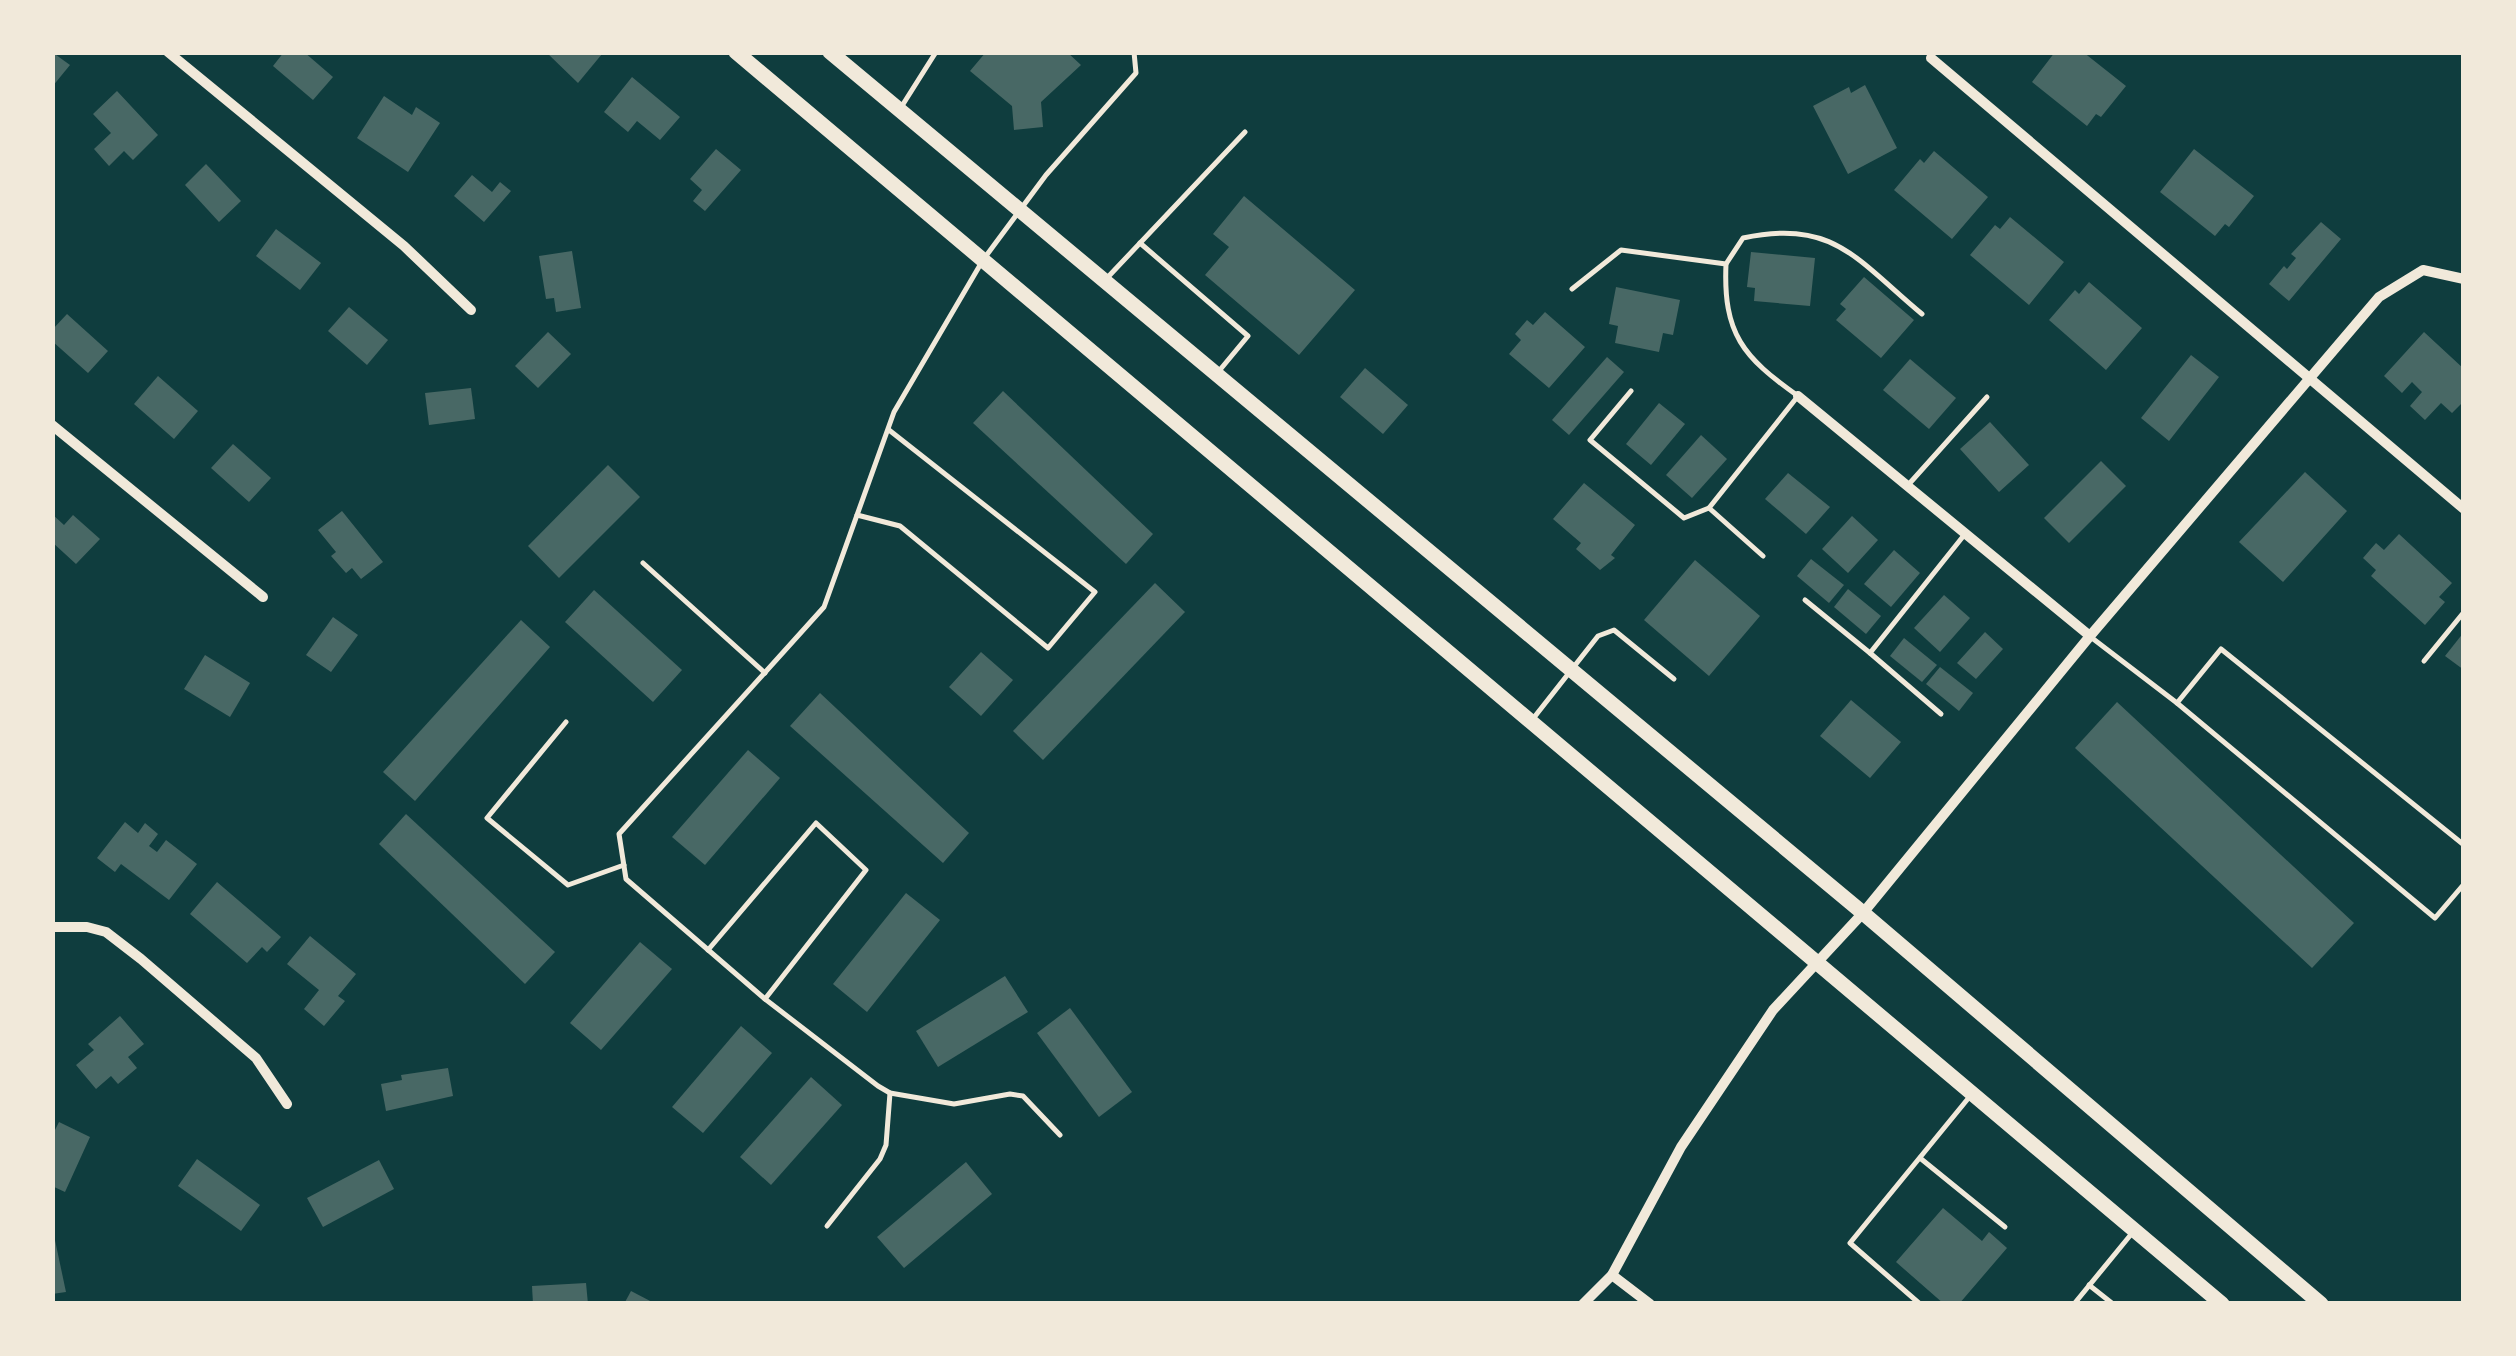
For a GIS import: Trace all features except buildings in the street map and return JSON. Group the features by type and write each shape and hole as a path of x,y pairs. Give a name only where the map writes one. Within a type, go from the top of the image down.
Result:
{"main road":[{"path":"736,52 2222,1304"},
{"path":"830,52 1863,913 2322,1304"}],"street":[{"path":"168,52 404,246 471,310"},
{"path":"1930,58 2464,508"},
{"path":"1583,1304 1612,1274 1717,1090 1773,1010 1863,913 2090,636 2379,297 2423,270 2464,279"},
{"path":"1798,396 2090,636"},
{"path":"52,425 263,596"},
{"path":"52,927 87,926 106,932 142,959 256,1058 287,1104"},
{"path":"1612,1274 1650,1304"}],"lane":[{"path":"899,111 936,52"},
{"path":"1060,1134 1023,1096 1010,1094 954,1104 890,1093 765,999 626,879 619,834 824,607 888,430 984,260 1020,210 1136,73 1134,52"},
{"path":"1105,280 1246,132"},
{"path":"1630,390 1590,440 1684,518 1709,508 1798,396 1742,348 1729,322 1726,264 1743,238 1773,232 1832,239 1922,314"},
{"path":"1140,243 1248,336 1216,373"},
{"path":"1572,289 1621,250 1726,264"},
{"path":"1906,486 1988,396"},
{"path":"857,516 900,526 1048,648 1095,592 888,430"},
{"path":"1709,508 1763,556"},
{"path":"1870,652 1964,534"},
{"path":"643,563 764,674"},
{"path":"1805,600 1941,714"},
{"path":"2424,661 2464,612"},
{"path":"1532,720 1598,636 1614,630 1674,679"},
{"path":"2090,636 2177,703 2435,918 2464,884"},
{"path":"2177,703 2221,649 2464,846"},
{"path":"566,722 487,818 568,885 624,864"},
{"path":"708,950 816,823 866,870 765,999"},
{"path":"1920,1304 1850,1243 1972,1092"},
{"path":"826,1226 880,1158 886,1145 890,1093"},
{"path":"1920,1158 2004,1227"},
{"path":"2074,1304 2135,1230"},
{"path":"2089,1285 2113,1304"}]}
